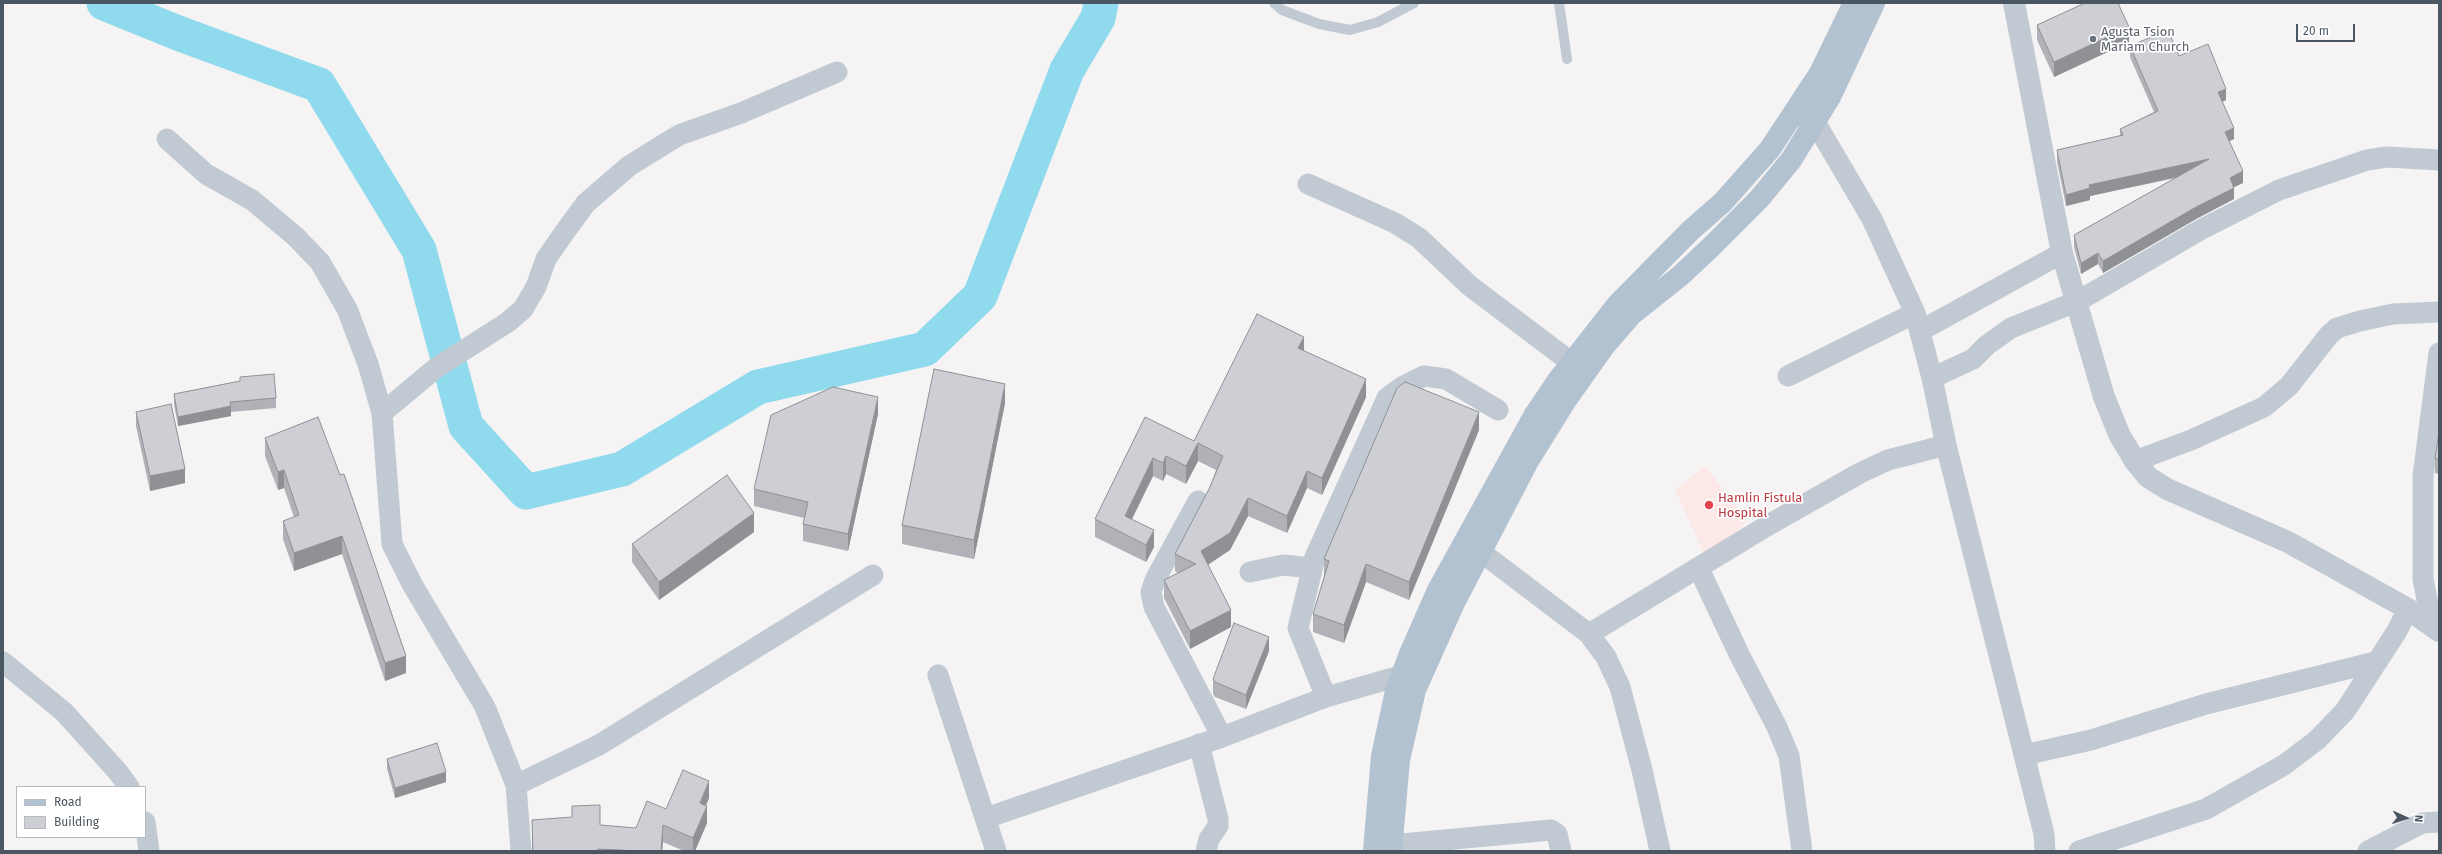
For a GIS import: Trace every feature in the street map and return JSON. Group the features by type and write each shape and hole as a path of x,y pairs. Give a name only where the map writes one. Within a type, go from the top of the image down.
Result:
{"main road":[{"path":"1385,849 1382,756 1396,691 1438,590 1534,416 1572,363 1617,305 1748,176 1794,114 1820,73 1854,3"},
{"path":"1385,849 1399,760 1415,690 1432,650 1528,461 1566,400 1605,345 1631,315 1680,276 1760,199 1791,160 1815,122 1846,67 1874,3"}],"street":[{"path":"2014,3 2062,253 2078,301 2104,397 2120,436 2135,461 2148,477 2167,489 2288,542 2408,609 2435,628"},
{"path":"382,414 436,368 508,322 523,309 536,287 546,260 586,203 629,166 679,134 741,113 837,72"},
{"path":"1794,114 1815,122 1872,219 1918,322 1932,378 1946,445 2044,834 2045,851"},
{"path":"167,139 206,174 252,200 296,237 320,262 347,309 368,364 382,414 392,544 412,584 485,707 516,785 521,851"},
{"path":"1932,378 1973,359 1987,345 2011,328 2078,301 2202,229 2279,190 2367,160 2387,157 2439,160"},
{"path":"1308,184 1395,223 1419,238 1470,286 1572,363"},
{"path":"1788,376 1918,322 2062,253"},
{"path":"2135,461 2191,440 2264,407 2289,386 2329,335 2337,328 2360,321 2393,314 2439,312"},
{"path":"2435,628 2423,579 2423,491 2429,421 2439,353"},
{"path":"1326,697 1298,628 1312,568 1345,487 1387,398 1402,387 1424,376 1446,379 1498,410"},
{"path":"1589,634 1699,569 1765,527 1860,473 1888,460 1946,445"},
{"path":"1198,500 1155,580 1151,592 1154,608 1222,736"},
{"path":"1482,552 1589,634 1606,657 1620,687 1642,770 1660,851"},
{"path":"1250,572 1283,565 1312,568"},
{"path":"1699,569 1740,656 1777,727 1789,756 1802,851"},
{"path":"516,785 599,745 873,575"},
{"path":"2079,851 2206,809 2284,765 2317,740 2345,711 2367,680 2375,662 2397,631 2408,609"},
{"path":"3,662 64,712 118,772 128,786"},
{"path":"2024,755 2091,740 2206,704 2375,662"},
{"path":"986,818 1222,736 1326,697 1402,674"},
{"path":"938,675 996,851"},
{"path":"1199,744 1218,819 1218,826 1209,839 1206,851"},
{"path":"2368,851 2422,823 2439,822"},
{"path":"146,829 149,851"},
{"path":"1385,849 1551,830 1557,834 1561,851"}],"lane":[{"path":"1274,3 1282,10 1319,24 1350,30 1378,22 1414,3"},
{"path":"1559,3 1568,59"}],"shaded area":[{"name":"Hamlin Fistula Hospital","path":"1705,466 1747,521 1732,536 1705,555 1675,490"}],"building":[{"path":"2085,3 2118,3 2129,27 2054,62 2037,25"},
{"path":"2168,30 2179,56 2208,44 2226,89 2218,92 2234,128 2225,132 2243,171 2230,178 2234,188 2196,207 2103,261 2098,253 2081,263 2074,235 2209,159 2089,185 2090,188 2066,195 2057,150 2123,135 2120,129 2158,111 2130,46"},
{"path":"1257,314 1304,337 1298,348 1366,379 1322,478 1307,471 1287,516 1248,498 1230,533 1201,551 1231,610 1190,631 1164,580 1196,564 1175,554 1209,489 1223,456 1198,443 1186,466 1166,456 1163,463 1153,458 1125,516 1154,530 1146,545 1095,519 1145,417 1194,441"},
{"path":"934,369 1005,384 974,540 902,525"},
{"path":"274,374 276,398 230,402 231,406 178,417 174,394 240,381 240,377"},
{"path":"1405,382 1479,412 1409,582 1366,564 1344,625 1313,614 1329,561 1324,559 1397,388"},
{"path":"833,387 878,397 848,534 803,524 808,502 754,489 771,415"},
{"path":"171,404 185,469 150,476 136,412"},
{"path":"318,417 340,475 344,474 406,656 385,663 342,536 294,553 283,521 299,515 284,470 278,472 265,438"},
{"path":"2439,432 2439,459 2435,459"},
{"path":"727,475 754,513 659,582 632,544"},
{"path":"1234,623 1269,637 1246,695 1215,682 1213,679"},
{"path":"437,743 446,772 395,788 387,759"},
{"path":"683,770 709,781 700,803 707,806 693,838 663,825 661,851 598,849 598,851 533,851 532,820 572,817 572,806 600,805 600,825 636,828 647,801 666,809"}],"waterway":[{"path":"104,3 178,33 319,85 419,250 466,426 526,492 622,469 758,387 925,349 980,296 1067,70 1098,18 1101,3"}],"place":[{"name":"Agusta Tsion Mariam Church","path":"2093,39"},
{"name":"Hamlin Fistula Hospital","path":"1709,505"}]}
